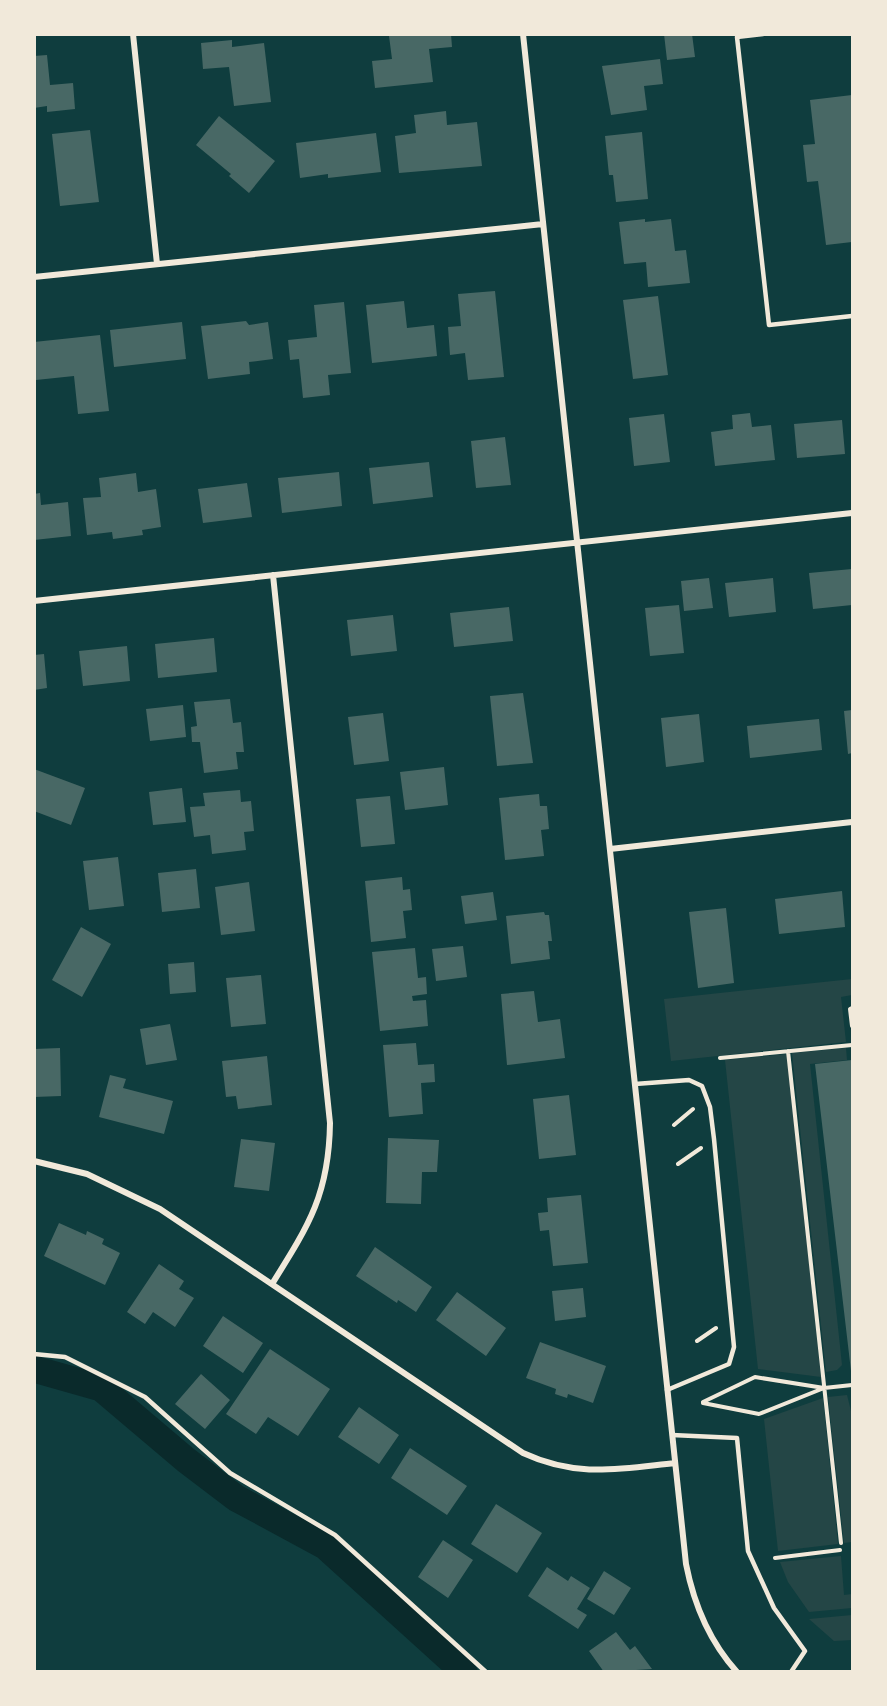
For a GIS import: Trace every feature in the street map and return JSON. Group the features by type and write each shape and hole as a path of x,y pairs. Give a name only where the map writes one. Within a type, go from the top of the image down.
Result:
{"street":[{"path":"133,34 158,264"},
{"path":"523,34 667,1390 691,1589 699,1614 712,1638 737,1671"},
{"path":"34,277 543,224"},
{"path":"34,601 852,513"},
{"path":"272,1284 315,1211 329,1154 330,1123 273,575"},
{"path":"610,849 852,822"},
{"path":"34,1161 87,1174 138,1196 504,1442 542,1462 585,1471 675,1462"}],"lane":[{"path":"764,34 737,38 769,325 852,316"},
{"path":"635,1084 689,1080 702,1086 710,1107 714,1139 734,1347 729,1364 667,1390"},
{"path":"34,1354 65,1357 145,1397 230,1473 335,1535 486,1671"},
{"path":"672,1435 737,1438 748,1551 774,1608 805,1651 790,1671"}],"path":[{"path":"852,1008 850,1009 852,1026"},
{"path":"720,1058 852,1045"},
{"path":"788,1051 841,1544"},
{"path":"674,1125 693,1109"},
{"path":"678,1164 714,1139"},
{"path":"697,1341 719,1326"},
{"path":"824,1388 759,1414 703,1403 755,1377 824,1388 852,1385"},
{"path":"775,1558 840,1550"}],"shaded area":[{"path":"852,979 852,995 841,997 846,1042 671,1061 664,999"},
{"path":"846,1048 847,1060 810,1064 842,1365 837,1370 826,1372 792,1053"},
{"path":"787,1054 821,1377 758,1369 725,1060"},
{"path":"847,1395 852,1415 852,1542 844,1543 828,1397"},
{"path":"823,1398 838,1544 778,1551 764,1419"},
{"path":"841,1556 844,1595 852,1594 852,1608 809,1612 788,1582 780,1562"},
{"path":"852,1615 852,1640 834,1641 809,1619"}],"building":[{"path":"451,34 452,47 429,49 433,82 375,88 372,61 392,59 389,36"},
{"path":"664,34 692,34 695,57 667,60"},
{"path":"232,40 232,47 264,43 271,102 234,106 229,67 203,69 201,43"},
{"path":"47,55 50,85 73,83 75,109 47,112 47,106 34,108 34,56"},
{"path":"660,59 663,84 644,86 647,110 611,115 602,66"},
{"path":"852,95 852,242 826,245 818,181 807,182 803,145 815,144 810,100"},
{"path":"446,111 447,125 477,122 482,166 399,173 395,136 416,133 414,115"},
{"path":"219,116 275,161 249,193 229,176 231,174 196,145"},
{"path":"90,130 99,202 60,206 52,134"},
{"path":"642,132 648,199 616,202 613,175 609,175 605,136"},
{"path":"376,133 381,172 328,178 328,174 300,178 296,143"},
{"path":"645,219 645,222 671,219 675,251 686,250 690,283 648,287 646,262 624,264 619,222"},
{"path":"495,291 504,377 468,380 465,353 450,355 448,327 461,326 458,294"},
{"path":"658,296 668,375 633,379 623,300"},
{"path":"404,301 407,328 434,325 437,356 372,363 366,305"},
{"path":"344,302 351,373 328,375 330,395 303,398 299,359 290,360 288,340 317,337 314,305"},
{"path":"246,321 249,325 268,322 273,359 249,362 250,374 208,379 201,326"},
{"path":"182,322 186,359 114,367 110,330"},
{"path":"100,335 109,411 78,414 74,376 36,380 34,342"},
{"path":"750,413 752,427 771,425 775,460 715,466 711,432 733,429 732,415"},
{"path":"664,414 670,462 634,466 629,418"},
{"path":"842,420 845,454 797,458 794,424"},
{"path":"505,437 511,485 476,488 471,441"},
{"path":"429,462 433,497 373,504 369,468"},
{"path":"339,472 342,506 282,513 278,478"},
{"path":"136,473 138,492 156,489 161,527 142,530 143,535 113,539 112,532 87,535 83,498 101,497 99,478"},
{"path":"247,483 252,517 203,523 198,489"},
{"path":"40,493 41,505 68,502 71,536 34,540 34,494"},
{"path":"852,569 852,605 813,609 809,573"},
{"path":"709,578 713,608 684,611 681,581"},
{"path":"773,578 776,612 729,617 725,583"},
{"path":"679,605 684,653 650,656 645,608"},
{"path":"509,607 513,641 454,647 450,613"},
{"path":"393,615 397,651 351,656 347,620"},
{"path":"214,638 217,672 158,678 155,644"},
{"path":"127,646 130,681 83,686 79,651"},
{"path":"44,654 47,688 34,690 34,655"},
{"path":"523,693 533,763 497,766 490,696"},
{"path":"230,699 233,723 241,722 244,752 236,752 238,769 204,773 200,742 192,742 191,727 197,726 194,702"},
{"path":"183,705 186,737 150,741 146,709"},
{"path":"852,710 852,753 848,754 844,711"},
{"path":"383,713 389,761 354,765 348,717"},
{"path":"699,714 704,762 666,767 661,718"},
{"path":"819,719 822,750 750,758 747,726"},
{"path":"444,767 448,805 405,810 400,772"},
{"path":"34,769 85,788 71,825 34,811"},
{"path":"182,788 186,822 153,825 149,792"},
{"path":"240,790 241,802 251,801 254,831 244,832 246,850 212,854 210,835 194,837 190,807 205,806 203,793"},
{"path":"539,794 540,806 547,806 549,829 541,830 544,856 505,860 499,798"},
{"path":"390,796 395,844 361,847 356,799"},
{"path":"118,857 124,906 89,910 83,861"},
{"path":"196,869 200,908 162,912 158,873"},
{"path":"402,877 403,890 410,889 412,910 403,911 406,938 371,942 365,881"},
{"path":"249,882 255,931 221,935 215,887"},
{"path":"842,891 845,927 779,934 775,899"},
{"path":"493,892 497,920 465,924 461,896"},
{"path":"726,908 734,983 698,988 689,912"},
{"path":"544,912 545,915 549,915 552,941 548,941 550,959 511,964 506,916"},
{"path":"81,927 111,944 82,997 52,980"},
{"path":"463,946 467,977 436,981 432,949"},
{"path":"415,948 418,978 426,977 427,994 412,996 413,1001 426,1000 428,1026 380,1031 372,952"},
{"path":"194,962 196,992 170,994 168,964"},
{"path":"261,975 266,1024 231,1027 226,978"},
{"path":"534,991 538,1022 560,1019 565,1058 507,1065 501,994"},
{"path":"170,1024 177,1060 146,1065 140,1029"},
{"path":"416,1043 418,1065 434,1064 435,1082 421,1083 423,1114 389,1117 383,1045"},
{"path":"60,1048 61,1096 34,1097 34,1049"},
{"path":"267,1056 272,1105 238,1109 236,1096 226,1097 222,1061"},
{"path":"852,1060 852,1371 851,1371 815,1064"},
{"path":"110,1075 126,1079 123,1088 173,1101 164,1134 99,1117"},
{"path":"569,1095 576,1155 539,1159 533,1099"},
{"path":"388,1138 439,1140 437,1172 422,1172 421,1204 386,1203"},
{"path":"241,1139 275,1143 269,1191 234,1187"},
{"path":"581,1195 588,1263 553,1266 549,1230 540,1231 538,1213 548,1212 547,1198"},
{"path":"59,1223 86,1235 87,1231 104,1239 102,1244 120,1253 105,1285 44,1256"},
{"path":"375,1247 432,1287 416,1312 398,1300 397,1303 356,1276"},
{"path":"159,1264 184,1281 179,1289 194,1298 175,1327 153,1312 145,1324 127,1312"},
{"path":"583,1288 586,1317 555,1321 552,1291"},
{"path":"457,1292 506,1328 486,1356 436,1320"},
{"path":"223,1316 263,1343 243,1373 203,1346"},
{"path":"540,1342 606,1366 593,1403 568,1394 567,1398 555,1394 556,1389 526,1378"},
{"path":"270,1349 330,1389 298,1436 268,1417 256,1434 226,1414"},
{"path":"201,1374 230,1400 205,1429 175,1404"},
{"path":"359,1407 399,1435 379,1464 338,1437"},
{"path":"410,1448 467,1486 447,1515 391,1478"},
{"path":"496,1504 542,1533 517,1573 471,1544"},
{"path":"443,1540 473,1560 448,1598 418,1577"},
{"path":"547,1567 568,1581 571,1576 590,1588 577,1609 587,1615 578,1629 528,1596"},
{"path":"604,1571 631,1588 614,1615 587,1599"},
{"path":"616,1632 630,1650 635,1646 652,1669 604,1672 589,1651"}],"waterway":[{"path":"34,1369 101,1388 186,1460 236,1498 325,1546 464,1672"}]}
